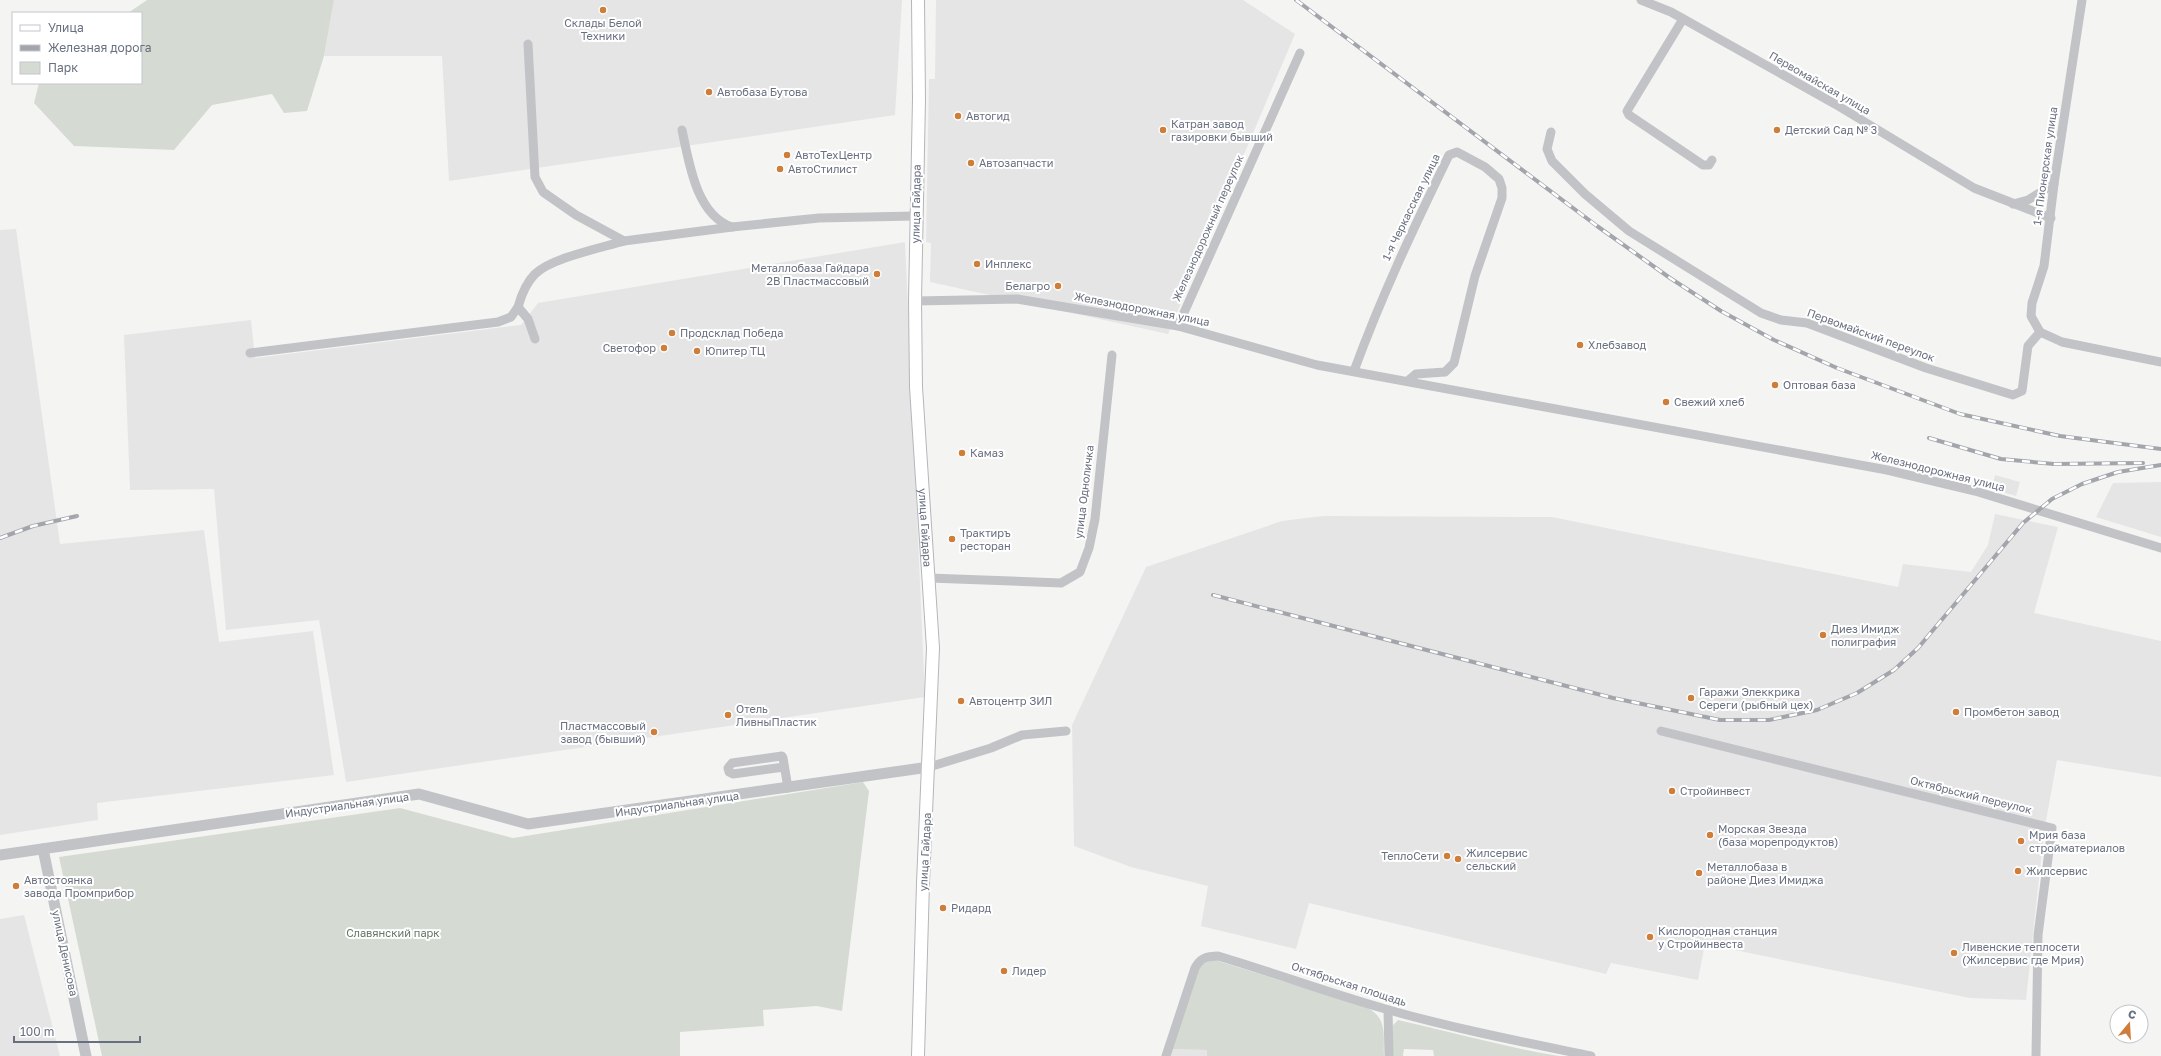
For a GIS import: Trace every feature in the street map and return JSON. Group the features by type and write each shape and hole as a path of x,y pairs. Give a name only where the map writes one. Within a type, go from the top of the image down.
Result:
{"main road":[{"name":"улица Гайдара","path":"918,0 919,99 914,301 916,387 933,648 923,883 918,1056"}],"street":[{"name":"Первомайская улица","path":"1641,0 1653,4 1683,19 1835,104 1974,188 2051,218"},
{"name":"1-я Пионерская улица","path":"2040,332 2032,320 2031,311 2044,266 2054,184 2082,0"},
{"path":"1683,19 1627,111 1630,115 1700,163 1709,165 1712,160"},
{"path":"528,44 535,177 538,185 543,192 576,215 624,241"},
{"name":"Железнодорожный переулок","path":"1178,326 1300,53"},
{"path":"682,130 697,188 720,222 732,226"},
{"name":"Первомайский переулок","path":"1551,132 1547,149 1552,161 1585,194 1629,231 1771,317 1807,323 1926,368 2013,395 2022,391 2028,346 2040,332"},
{"name":"1-я Черкасская улица","path":"1354,371 1374,315 1418,219 1449,155 1457,152 1485,167 1499,179 1502,188 1500,207 1475,276 1454,363 1445,372 1416,374 1408,380"},
{"path":"2013,204 2028,200 2054,184"},
{"path":"250,353 498,322 511,317 518,307 527,284 535,274 566,259 624,241 732,226 819,218 915,216"},
{"name":"Железнодорожная улица","path":"914,301 1017,299 1178,326 1317,364 1728,439 1888,470 1975,491 2161,548"},
{"path":"518,307 528,319 535,339"},
{"path":"2040,332 2062,342 2161,362"},
{"name":"улица Одноличка","path":"929,578 1061,583 1080,572 1086,560 1095,519 1112,355"},
{"path":"929,767 991,748 1022,735 1066,731"},
{"name":"Октябрьский переулок","path":"1661,732 2052,828 2038,936 2036,1056"},
{"path":"784,766 733,774 729,772 728,768 732,763 780,756 783,758 788,788"},
{"name":"Индустриальная улица","path":"0,855 419,794 528,824 929,767"},
{"name":"улица Денисова","path":"43,849 86,1056"},
{"name":"Октябрьская площадь","path":"1166,1056 1195,968 1202,959 1210,956 1218,956 1282,975 1388,1010 1484,1034 1591,1056"},
{"path":"1388,1010 1389,1056"}],"shaded area":[{"path":"334,0 902,0 895,115 449,181 442,56 324,56"},
{"path":"936,0 1243,0 1295,34 1168,334 930,282 931,243 926,242 929,79 935,79"},
{"path":"16,229 60,544 204,530 219,642 313,631 334,775 97,803 98,820 0,835 0,230"},
{"path":"905,242 925,697 346,782 319,620 226,630 214,489 130,490 124,335 251,320 255,358 521,325 538,303"},
{"path":"1995,475 2020,482 2016,496 1992,489"},
{"path":"2161,482 2161,537 2096,517 2113,483"},
{"path":"1995,514 2058,527 2034,613 2161,641 2161,777 2057,760 2044,832 2026,1000 1970,998 1705,944 1698,980 1611,963 1606,974 1309,903 1296,949 1201,926 1208,886 1131,867 1074,846 1072,725 1146,567 1282,521 1306,518 1324,516 1552,517 1898,587 1903,564 1971,572 1988,545"},
{"path":"24,915 60,1056 0,1056 0,919"},
{"path":"1170,1049 1207,1050 1207,1056 1168,1056"}],"green space":[{"path":"147,0 334,0 324,56 307,111 284,113 272,94 212,105 174,150 74,146 34,103 39,84 142,84 142,12 129,12"},
{"name":"Славянский парк","path":"863,782 869,791 842,1011 817,1006 763,1010 764,1026 680,1032 680,1056 102,1056 59,857 400,808 513,838"},
{"path":"1212,959 1368,1008 1379,1017 1382,1023 1384,1035 1384,1056 1207,1056 1207,1050 1170,1049 1198,967"},
{"path":"1398,1020 1498,1044 1559,1056 1434,1056 1433,1050 1404,1049 1403,1056 1393,1056 1393,1025"}],"railway":[{"path":"1296,0 1597,226 1670,278 1721,311 1774,340 1837,368 1960,414 2060,436 2161,449"},
{"path":"1929,438 2001,459 2054,464 2143,463"},
{"path":"1213,595 1613,698 1720,720 1769,720 1817,710 1857,693 1894,670 1918,648 2023,523 2052,499 2082,484 2118,472 2161,465"},
{"path":"0,538 33,526 77,516"}],"place":[{"name":"Склады Белой Техники","path":"603,10"},
{"name":"Автобаза Бутова","path":"709,92"},
{"name":"Автогид","path":"958,116"},
{"name":"Катран завод газировки бывший","path":"1163,130"},
{"name":"Детский Сад № 3","path":"1777,130"},
{"name":"АвтоТехЦентр","path":"787,155"},
{"name":"Автозапчасти","path":"971,163"},
{"name":"АвтоСтилист","path":"780,169"},
{"name":"Инплекс","path":"977,264"},
{"name":"Металлобаза Гайдара 2В Пластмассовый","path":"877,274"},
{"name":"Белагро","path":"1058,286"},
{"name":"Продсклад Победа","path":"672,333"},
{"name":"Хлебзавод","path":"1580,345"},
{"name":"Светофор","path":"664,348"},
{"name":"Юпитер ТЦ","path":"697,351"},
{"name":"Оптовая база","path":"1775,385"},
{"name":"Свежий хлеб","path":"1666,402"},
{"name":"Камаз","path":"962,453"},
{"name":"Трактиръ ресторан","path":"952,539"},
{"name":"Диез Имидж полиграфия","path":"1823,635"},
{"name":"Гаражи Элеккрика Сереги (рыбный цех)","path":"1691,698"},
{"name":"Автоцентр ЗИЛ","path":"961,701"},
{"name":"Промбетон завод","path":"1956,712"},
{"name":"Отель ЛивныПластик","path":"728,715"},
{"name":"Пластмассовый завод (бывший)","path":"654,732"},
{"name":"Стройинвест","path":"1672,791"},
{"name":"Морская Звезда (база морепродуктов)","path":"1710,835"},
{"name":"Мрия база стройматериалов","path":"2021,841"},
{"name":"ТеплоСети","path":"1447,856"},
{"name":"Жилсервис сельский","path":"1458,859"},
{"name":"Жилсервис","path":"2018,871"},
{"name":"Металлобаза в районе Диез Имиджа","path":"1699,873"},
{"name":"Автостоянка завода Промприбор","path":"16,886"},
{"name":"Ридард","path":"943,908"},
{"name":"Кислородная станция у Стройинвеста","path":"1650,937"},
{"name":"Ливенские теплосети (Жилсервис где Мрия)","path":"1954,953"},
{"name":"Лидер","path":"1004,971"}]}
